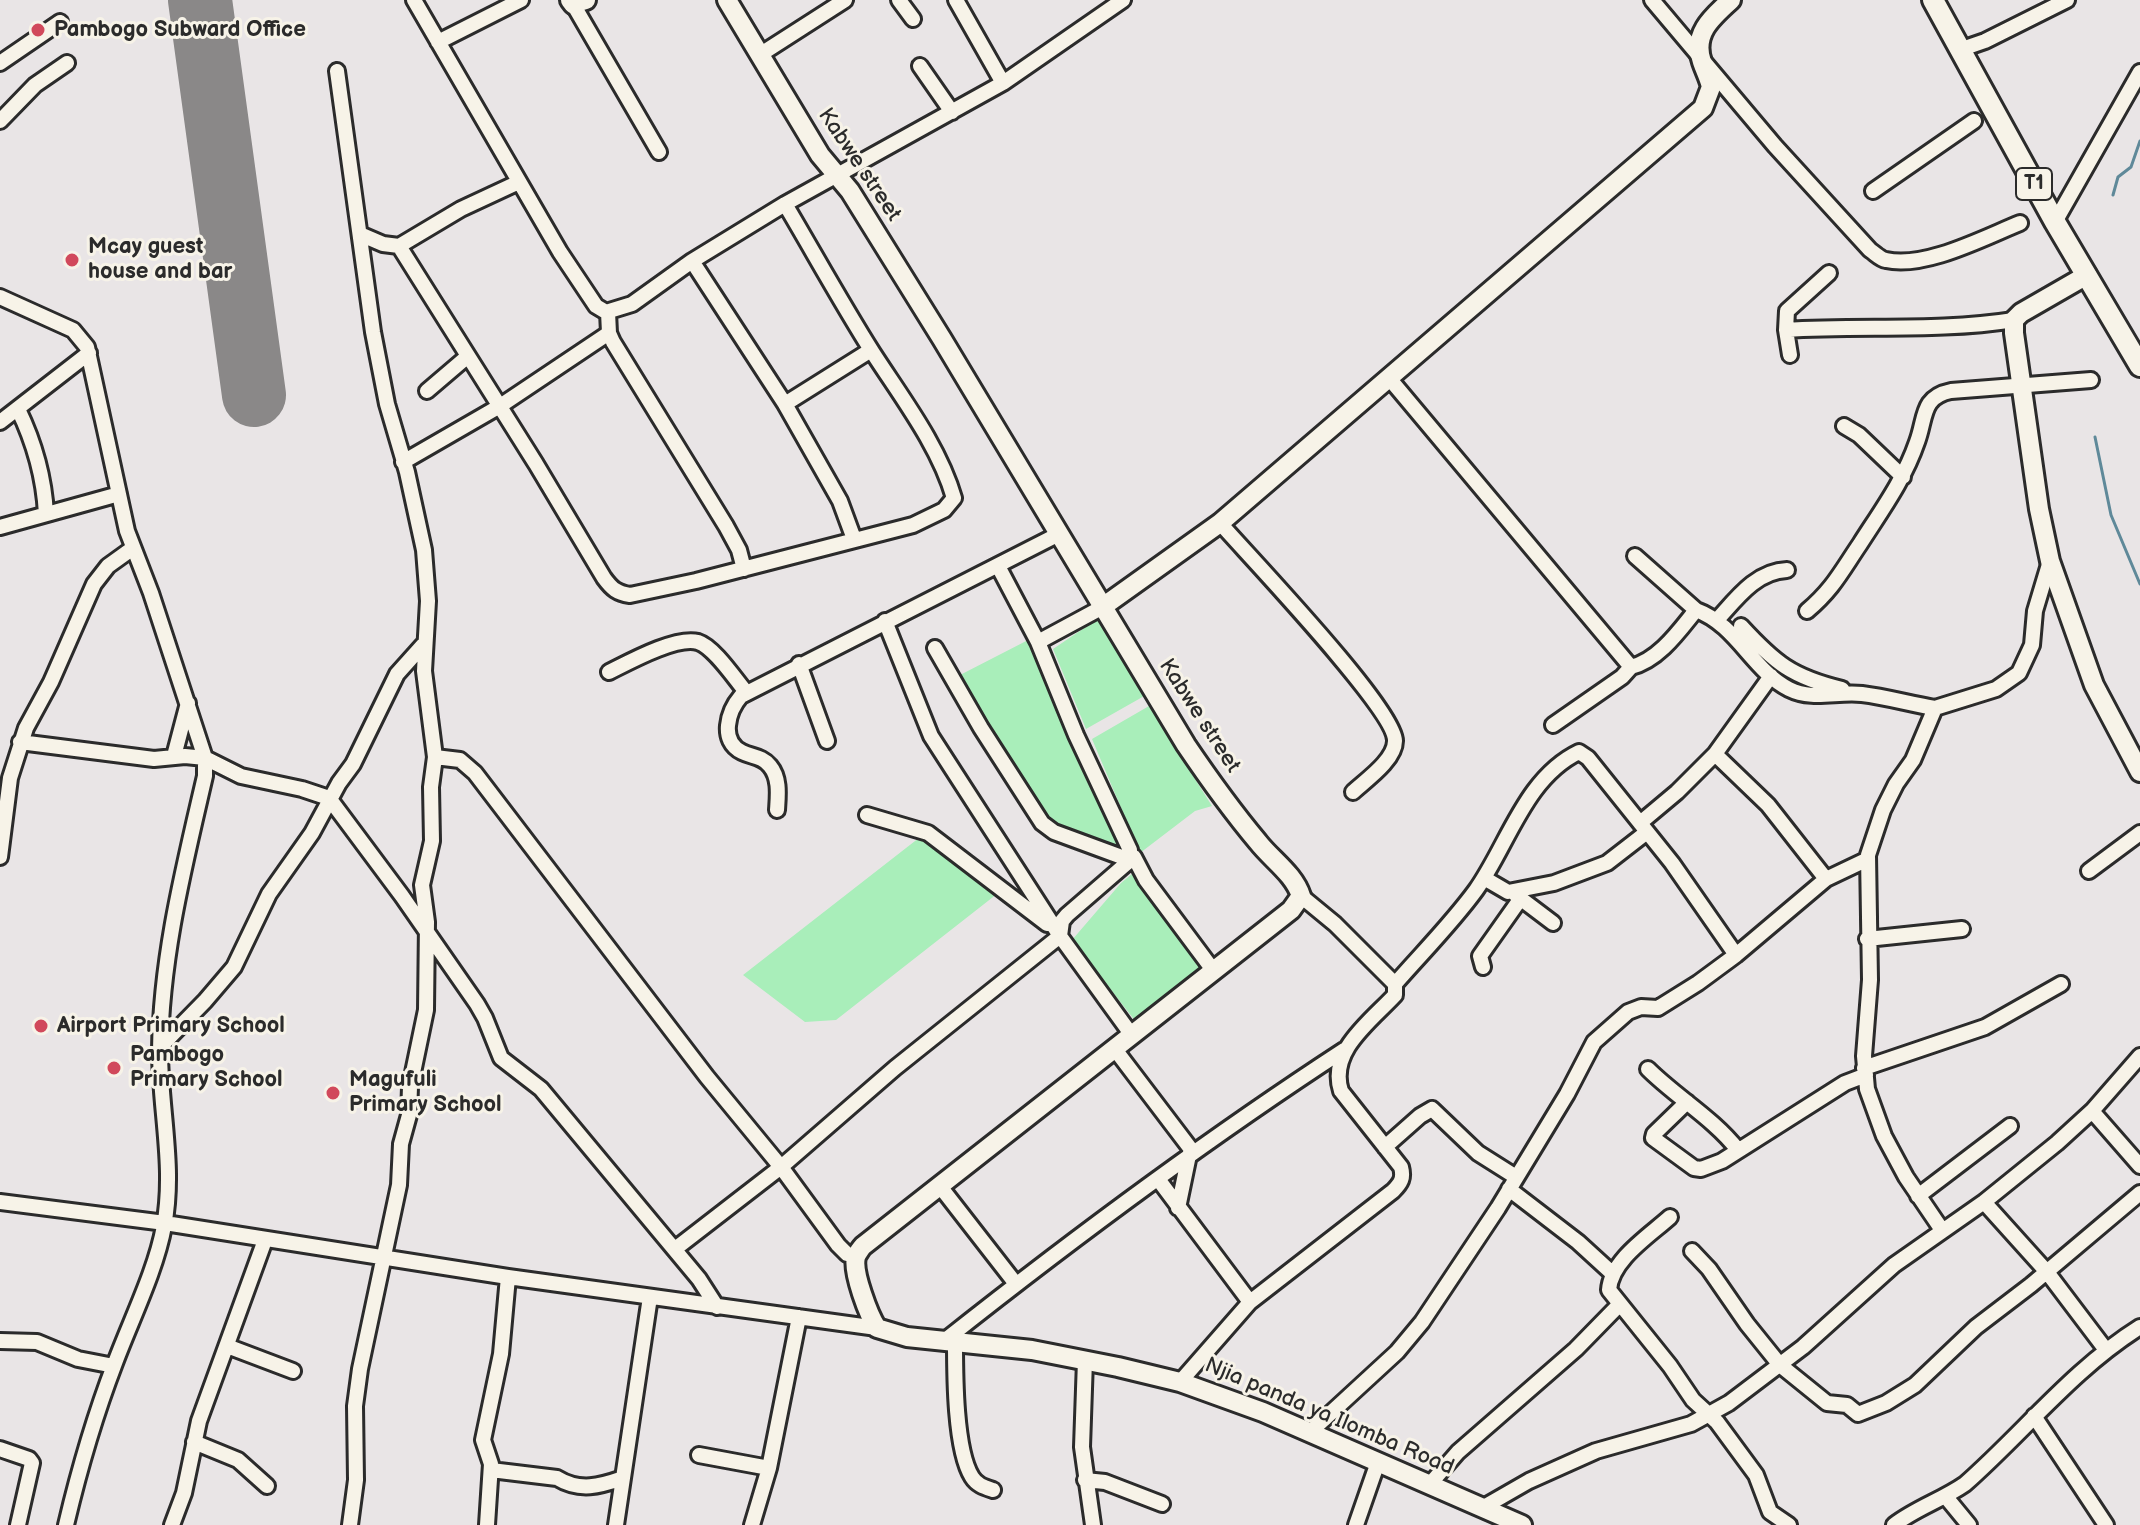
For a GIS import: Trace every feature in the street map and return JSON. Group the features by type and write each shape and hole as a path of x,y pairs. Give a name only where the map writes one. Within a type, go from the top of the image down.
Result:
{"highway":[{"name":"T1","path":"1933,0 2055,222 2140,366"}],"main road":[{"name":"Kabwe street","path":"727,0 820,155 850,191 896,265 1101,608 1207,776 1261,846 1293,880 1301,896"},
{"path":"1101,608 1220,523 1703,108 1711,87 1700,58 1703,28 1731,0"},
{"path":"2087,275 2027,309 2014,320 2021,387 2050,561 2094,685 2140,772"},
{"path":"877,1328 859,1279 856,1256 863,1246 1291,910 1301,896"},
{"name":"Njia panda ya Ilomba Road","path":"877,1328 907,1337 1032,1350 1180,1382 1237,1401 1522,1525"}],"street":[{"path":"414,0 580,284 596,306 608,312 632,304 692,261 785,204 1003,83 1123,0"},
{"path":"438,42 521,0"},
{"path":"761,54 845,0"},
{"path":"899,0 913,19"},
{"path":"956,0 1003,83"},
{"path":"1652,0 1775,146 1870,250 1882,259 1904,261 1926,258 2020,223"},
{"path":"1959,50 1985,41 2067,0"},
{"path":"576,1 659,152"},
{"path":"0,63 60,22"},
{"path":"0,121 35,85 67,63"},
{"path":"920,66 952,112"},
{"path":"337,71 378,356 387,404 420,528 427,575 427,621 423,645 426,701 435,757 431,787 432,841 422,885 427,935 426,1010 401,1144 399,1185 382,1258 355,1406 356,1480 350,1525"},
{"path":"2055,222 2140,72"},
{"path":"1873,191 1974,121"},
{"path":"362,235 383,244 399,246 461,209 519,182"},
{"path":"399,246 612,588 630,595 744,569 924,521 944,510 954,498 932,450 785,204"},
{"path":"692,261 785,404 840,501 854,539"},
{"path":"1790,355 1787,311 1829,273"},
{"path":"1,299 73,330 81,337 89,353 133,548 205,758 205,776 174,913 166,967 160,1047 169,1159 165,1223 85,1454 66,1525"},
{"path":"608,312 609,333 734,539 744,569"},
{"path":"1786,330 1843,326 1943,328 2014,320"},
{"path":"403,462 500,406 609,333"},
{"path":"785,404 871,350"},
{"path":"0,422 89,353"},
{"path":"427,391 468,356"},
{"path":"1389,378 1631,667"},
{"path":"1807,611 1834,586 1903,477 1919,439 1927,405 1935,396 1951,391 2091,380"},
{"path":"18,409 37,454 44,484 46,514"},
{"path":"1844,426 1859,435 1903,477"},
{"path":"0,527 119,494"},
{"path":"1220,523 1327,643 1390,724 1395,736 1393,752 1353,792"},
{"path":"777,810 777,785 770,765 733,746 728,734 728,717 736,701 746,692 799,664 1059,534"},
{"path":"0,857 10,778 20,742 66,650 94,584 108,566 133,548"},
{"path":"1635,556 1696,610 1717,620 1771,676 1789,688 1818,696 1858,693"},
{"path":"1741,626 1770,656 1792,673 1819,684 1935,708 1996,689 2019,673 2032,645 2036,605 2050,561"},
{"path":"998,566 1038,642 1132,859 1213,970"},
{"path":"1717,620 1764,575 1787,570"},
{"path":"1038,642 1101,608"},
{"path":"1553,725 1622,677 1631,667 1658,651 1696,610"},
{"path":"885,621 931,736 1056,930 1131,1034"},
{"path":"609,672 650,653 696,641 713,653 746,692"},
{"path":"160,1047 234,967 269,894 323,815 329,798 353,764 397,674 423,645"},
{"path":"935,648 981,728 1042,823 1054,832 1132,859"},
{"path":"799,664 827,741"},
{"path":"1483,967 1480,956 1515,895 1584,874 1615,858 1715,754 1771,676"},
{"path":"174,756 188,702"},
{"path":"1935,708 1913,760 1883,810 1868,859 1870,980 1865,1072 1879,1123 1918,1196 1942,1230"},
{"path":"20,742 154,759 174,756 205,758 241,776 329,798 402,896 485,1018 501,1058 541,1089 675,1249 717,1307"},
{"path":"993,1490 976,1481 963,1454 950,1341 1016,1284 1191,1153 1345,1050 1395,995 1395,984 1484,878 1525,803 1549,776 1579,752 1588,758 1644,828 1736,955"},
{"path":"1715,754 1768,805 1826,879"},
{"path":"435,757 460,760 475,773 838,1245 847,1254 856,1256"},
{"path":"867,815 928,833 1056,930"},
{"path":"2089,871 2140,833"},
{"path":"675,1249 781,1167 1056,930 1067,915 1132,859"},
{"path":"1309,1433 1412,1336 1512,1183 1567,1094 1594,1042 1628,1012 1641,1007 1658,1008 1736,955 1826,879 1868,859"},
{"path":"1484,878 1515,895 1553,923"},
{"path":"1301,896 1335,924 1395,984"},
{"path":"1867,939 1962,929"},
{"path":"1687,1102 1654,1134 1654,1139 1688,1165 1701,1169 1722,1161 1865,1072 1985,1027 2061,984"},
{"path":"1114,1048 1191,1153 1178,1208"},
{"path":"1180,1382 1250,1302 1400,1183 1403,1175 1401,1167 1341,1091 1337,1074 1345,1050"},
{"path":"1482,1508 1529,1481 1596,1451 1671,1431 1710,1416 1830,1324 1877,1279 1984,1202 2092,1111 2140,1056"},
{"path":"1648,1069 1738,1150"},
{"path":"1385,1147 1432,1109 1613,1274"},
{"path":"2092,1111 2140,1166"},
{"path":"1918,1196 2010,1126"},
{"path":"1158,1179 1250,1302"},
{"path":"939,1185 1016,1284"},
{"path":"1692,1251 1709,1269 1780,1365 1827,1403 1847,1405 1858,1414 1915,1385 1976,1327 2140,1193"},
{"path":"0,1202 165,1223 508,1277 877,1328"},
{"path":"1984,1202 2047,1272 2106,1350"},
{"path":"1670,1217 1629,1254 1613,1274 1609,1290 1693,1400 1710,1416 1756,1475 1770,1512 1789,1525"},
{"path":"172,1525 184,1493 194,1442 265,1240"},
{"path":"487,1525 491,1460 483,1440 501,1354 508,1277"},
{"path":"616,1525 650,1297"},
{"path":"1430,1484 1458,1452 1576,1349 1619,1305"},
{"path":"752,1525 769,1468 799,1317"},
{"path":"1894,1525 1946,1497 1985,1466 2106,1350 2140,1327"},
{"path":"0,1341 37,1342 78,1359 114,1366"},
{"path":"227,1346 293,1371"},
{"path":"1085,1360 1082,1428 1085,1480 1093,1525"},
{"path":"2034,1416 2106,1525"},
{"path":"194,1442 238,1460 267,1486"},
{"path":"0,1449 29,1459 32,1463 18,1525"},
{"path":"699,1455 769,1468"},
{"path":"1356,1525 1378,1462"},
{"path":"491,1470 557,1478 579,1486 599,1486 623,1478"},
{"path":"1085,1480 1105,1482 1134,1491 1162,1504"},
{"path":"1946,1497 1969,1525"}],"green space":[{"path":"1102,616 1146,695 1086,729 1053,649"},
{"path":"1032,638 1126,855 1050,831 960,675"},
{"path":"1149,706 1212,806 1195,811 1140,853 1092,739"},
{"path":"924,834 1002,890 836,1020 805,1022 743,975"},
{"path":"1139,868 1213,960 1136,1022 1072,940 1121,883"}],"waterway":[{"path":"2113,195 2118,177 2131,167 2140,141"},
{"path":"2095,437 2111,515 2140,584"}],"runway":[{"path":"200,0 254,395"}],"place":[{"name":"Pambogo Subward Office","path":"38,30"},
{"name":"Mcay guest house and bar","path":"72,260"},
{"name":"Airport Primary School","path":"41,1026"},
{"name":"Pambogo Primary School","path":"114,1068"},
{"name":"Magufuli Primary School","path":"333,1093"}]}
